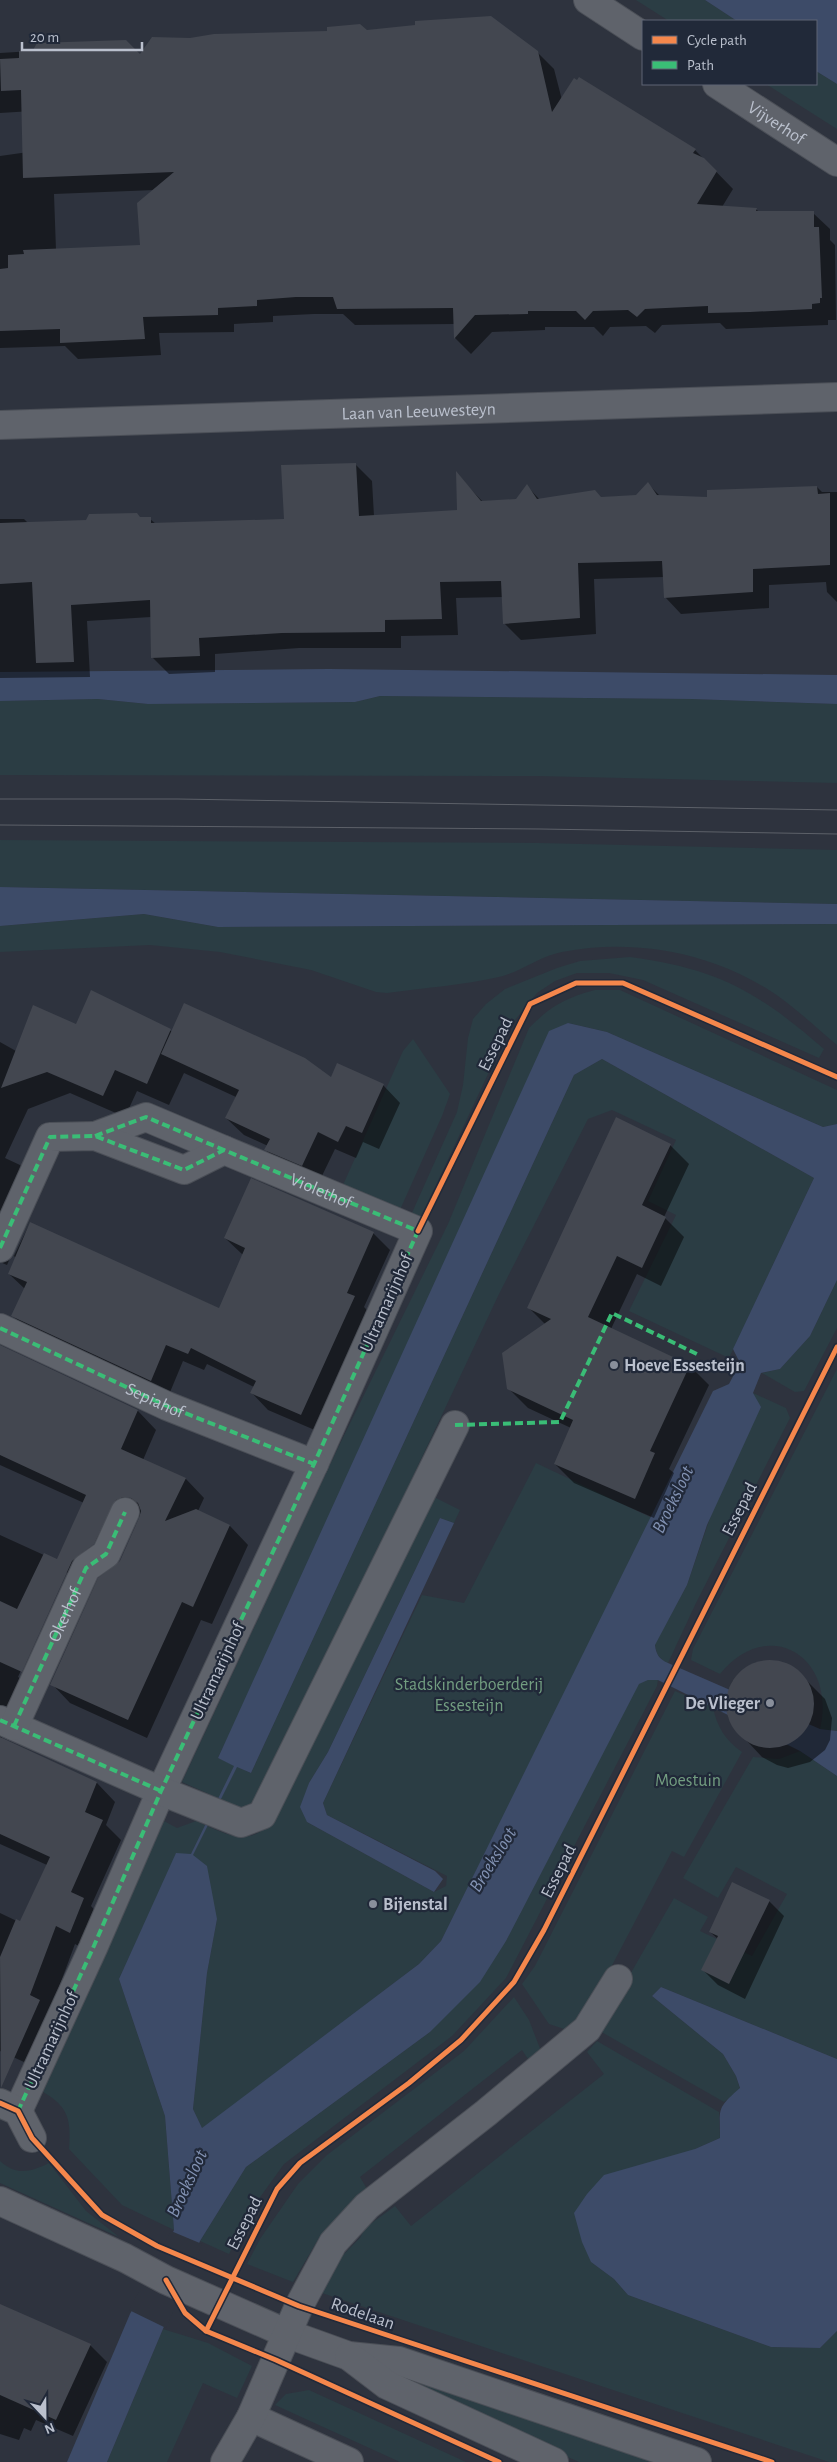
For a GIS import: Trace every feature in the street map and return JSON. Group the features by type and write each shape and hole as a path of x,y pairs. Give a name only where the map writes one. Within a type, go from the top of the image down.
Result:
{"street":[{"path":"588,0 642,35"},
{"name":"Vijverhof","path":"719,85 837,162"},
{"name":"Laan van Leeuwesteyn","path":"0,425 837,397"},
{"name":"Violethof","path":"0,1248 50,1137 95,1136 146,1117 418,1231"},
{"name":"Violethof","path":"95,1136 184,1170 224,1150"},
{"name":"Ultramarijnhof","path":"9,2107 93,1948 161,1791 314,1464 418,1231"},
{"name":"Sepiahof","path":"0,1328 167,1406 314,1464"},
{"name":"Okerhof","path":"125,1512 106,1554 86,1568 7,1723 161,1791 241,1823 262,1815 455,1425"},
{"path":"225,2462 251,2417 299,2306 333,2243 367,2206 486,2113 587,2029 618,1979"},
{"path":"9,2107 32,2138"},
{"name":"Rodelaan","path":"0,2201 125,2258 203,2297 288,2334 349,2356 399,2361 697,2462"},
{"name":"Rodelaan","path":"349,2356 387,2385 554,2462"},
{"path":"251,2417 349,2462"}],"green space":[{"path":"636,0 705,0 735,20 667,20"},
{"path":"817,72 837,84 837,129 768,85 817,85"},
{"path":"380,696 691,699 837,704 837,783 537,776 0,775 0,701 98,699 148,704 355,702"},
{"path":"0,840 539,843 837,850 837,904 0,887"},
{"path":"144,914 218,927 837,924 837,1045 787,1002 746,977 696,958 643,948 589,948 562,952 499,977 387,993 376,992 311,970 220,952 150,945 0,952 0,926"},
{"path":"630,957 689,968 736,986 778,1012 824,1049 819,1058 643,980 609,973 577,973 555,981 537,993 511,1025 420,1219 411,1215 457,1112 463,1085 468,1038 473,1019 486,1004 505,989 557,968 580,961"},
{"path":"595,990 620,990 837,1090 837,1124 823,1127 607,1032 568,1023 218,1758 251,1773 574,1075 602,1059 814,1178 729,1358 629,1311 676,1215 648,1201 676,1140 612,1110 588,1119 499,1294 265,1790 251,1809 238,1807 182,1782 335,1454 448,1224 529,1028 544,1014 559,1004 575,996"},
{"path":"413,1039 450,1094 399,1212 343,1185 403,1051"},
{"path":"837,1280 837,1328 804,1391 795,1392 762,1373 780,1369 810,1336"},
{"path":"837,1369 837,1731 820,1729 823,1703 818,1681 808,1664 794,1652 777,1646 758,1647 739,1656 720,1674 691,1660 693,1649"},
{"path":"753,1393 786,1408 790,1418 696,1603 668,1663 658,1656 655,1644 687,1585"},
{"name":"Stadskinderboerderij Essesteijn","path":"536,1463 652,1518 441,1941 419,1964 202,2129 193,2109 207,1973 217,1919 146,1921 119,1979 165,2116 174,2230 122,2205 69,2149 69,2122 66,2115 58,2103 43,2092 164,1821 177,1828 196,1821 226,1834 245,1837 263,1830 272,1822 428,1494 460,1510 454,1523 440,1518 328,1752 309,1783 307,1822 434,1892 446,1886 447,1876 327,1815 323,1803 422,1595 464,1603"},
{"path":"648,1680 658,1680 657,1686 506,1978 452,2036 284,2164 253,2207 229,2254 200,2241 246,2167 430,2032 506,1941 638,1684"},
{"name":"Moestuin","path":"675,1691 713,1707 723,1732 731,1743 742,1752 684,1857 672,1851 608,1973 574,2028 564,2029 549,2024 522,1984 535,1966"},
{"path":"800,1751 837,1776 837,2059 661,1987 652,1996 723,2054 736,2076 740,2089 724,2102 598,2030 674,1898 708,1917 700,1931 752,1956 787,1894 736,1867 718,1898 683,1878 753,1757 779,1759"},
{"path":"514,1997 529,2020 541,2051 528,2059 522,2050 360,2177 367,2189 319,2238 293,2282 247,2264 260,2239 298,2184 327,2155 464,2051"},
{"path":"597,2041 719,2112 720,2138 695,2149 591,2262 614,2279 628,2295 771,2347 820,2348 837,2331 837,2462 829,2462 322,2293 342,2256 360,2238 365,2228 395,2206 411,2226 604,2074 587,2052"},
{"path":"0,2161 18,2171 36,2169 49,2163 86,2211 119,2237 0,2183"},
{"path":"163,2329 208,2343 252,2366 237,2398 203,2383 167,2462 107,2462"},
{"path":"395,2373 662,2462 579,2462 393,2378"},
{"path":"309,2390 466,2462 400,2462 275,2405 286,2394"}],"water":[{"path":"705,0 837,0 837,84 817,72 817,20 735,20"},
{"path":"329,669 837,675 837,704 691,699 380,696 355,702 148,704 98,699 0,701 0,672"},
{"path":"0,887 837,904 837,924 218,927 144,914 0,926"},
{"name":"Broeksloot","path":"568,1023 607,1032 823,1127 837,1124 837,1280 810,1336 780,1369 761,1373 753,1393 761,1407 707,1525 687,1585 655,1645 658,1656 668,1663 820,1729 837,1731 837,1776 800,1751 658,1680 648,1680 639,1684 506,1941 480,1982 430,2032 246,2167 200,2241 107,2462 67,2462 130,2314 174,2230 165,2116 119,1979 176,1853 191,1854 234,1766 218,1758 549,1031","holes":["602,1059 814,1178 733,1349 740,1363 729,1384 713,1391 441,1941 419,1964 202,2128 193,2109 207,1973 217,1919 207,1866 193,1855 237,1767 251,1773 574,1075"]},
{"path":"440,1518 454,1523 323,1803 327,1815 435,1871 443,1879 434,1892 307,1822 300,1807 309,1783 328,1752"},
{"path":"661,1987 837,2059 837,2331 820,2348 771,2347 628,2295 614,2279 591,2262 582,2242 574,2213 587,2194 604,2175 695,2149 720,2138 720,2115 723,2105 740,2088 736,2076 723,2054 652,1996"}],"pier":[{"path":"171,2231 202,2244 166,2328 129,2310"}],"building":[{"path":"491,16 538,51 552,112 574,78 577,80 579,77 696,149 693,153 704,158 717,171 697,204 757,208 756,211 814,211 814,227 819,227 822,298 820,298 820,303 812,304 812,309 750,312 708,313 708,306 645,309 637,317 628,310 593,311 585,320 576,311 528,311 528,314 475,315 454,339 453,308 337,309 333,297 296,297 257,300 257,306 218,308 218,315 143,317 145,339 60,343 60,329 0,331 0,269 8,268 8,255 24,254 23,250 140,245 137,203 174,172 23,178 21,90 1,91 0,59 19,58 19,51 33,50 37,43 126,40 140,54 152,37 190,38 214,34 327,31 327,27 360,24 367,30 415,25 415,21"},
{"path":"356,463 359,516 457,510 456,471 481,501 516,499 527,484 537,499 595,490 601,497 636,495 648,482 657,495 707,497 707,490 817,486 818,494 830,493 830,565 753,569 753,592 664,598 662,561 578,563 580,618 503,624 501,581 440,582 442,619 385,620 385,632 282,633 199,638 200,656 151,658 150,600 71,605 74,662 36,663 32,582 0,584 0,523 86,520 89,514 137,513 140,517 151,517 151,523 284,519 281,465"},
{"path":"91,990 171,1029 147,1084 115,1070 103,1096 47,1072 1,1088 33,1005 76,1024"},
{"path":"184,1003 305,1058 331,1077 337,1063 384,1084 362,1133 346,1126 338,1142 318,1132 302,1166 264,1150 270,1139 225,1118 239,1090 161,1054"},
{"path":"616,1117 671,1144 642,1205 666,1217 642,1268 617,1256 588,1317 690,1365 650,1451 655,1453 635,1499 554,1464 573,1420 507,1389 502,1353 551,1319 527,1308"},
{"path":"251,1178 374,1232 347,1293 355,1296 301,1415 250,1393 256,1381 191,1348 188,1354 166,1345 151,1381 11,1316 27,1282 8,1274 30,1222 219,1308 245,1248 224,1238"},
{"path":"0,1345 138,1410 121,1449 186,1478 165,1521 196,1509 230,1525 193,1607 182,1602 128,1720 50,1685 98,1578 120,1561 139,1518 141,1511 138,1503 131,1498 123,1497 116,1500 94,1544 72,1561 22,1672 0,1662 0,1601 17,1609 44,1553 57,1559 86,1495 0,1455"},
{"name":"De Vlieger","path":"770,1660 787,1663 795,1667 807,1679 811,1687 814,1704 811,1721 807,1729 795,1741 787,1745 770,1748 753,1745 745,1741 733,1729 729,1721 726,1704 729,1687 733,1679 745,1667 753,1663"},
{"path":"0,1737 97,1782 85,1812 103,1820 71,1892 84,1898 70,1933 56,1926 30,1995 40,2000 1,2088 0,1957 16,1919 20,1921 50,1857 0,1834"},
{"path":"732,1882 770,1900 729,1984 701,1970 718,1936 709,1932"},
{"path":"0,2304 91,2344 56,2420 0,2395"}],"tram line":[{"path":"0,799 178,799 837,810"},
{"path":"0,825 541,829 837,834"}],"marked path":[{"path":"95,1136 146,1117 224,1150"},
{"path":"0,1248 50,1137 95,1136 184,1170 224,1150 418,1231 314,1464 161,1791 93,1948 18,2111"},
{"path":"455,1425 560,1422 612,1313 699,1355"},
{"path":"0,1328 167,1406 314,1464"},
{"path":"14,1726 86,1568 106,1554 125,1512"},
{"path":"0,1720 161,1791"}],"cycle path":[{"name":"Essepad","path":"418,1231 530,1004 576,983 623,983 837,1077"},
{"name":"Essepad","path":"206,2331 277,2189 300,2163 409,2083 461,2040 514,1982 544,1930 837,1347"},
{"path":"0,2103 18,2111 32,2138 102,2215 157,2246 299,2306 772,2462"},
{"path":"166,2280 185,2313 206,2331 276,2360 499,2462"}],"place":[{"name":"Hoeve Essesteijn","path":"614,1365"},
{"name":"De Vlieger","path":"770,1703"},
{"name":"Bijenstal","path":"373,1904"}]}
